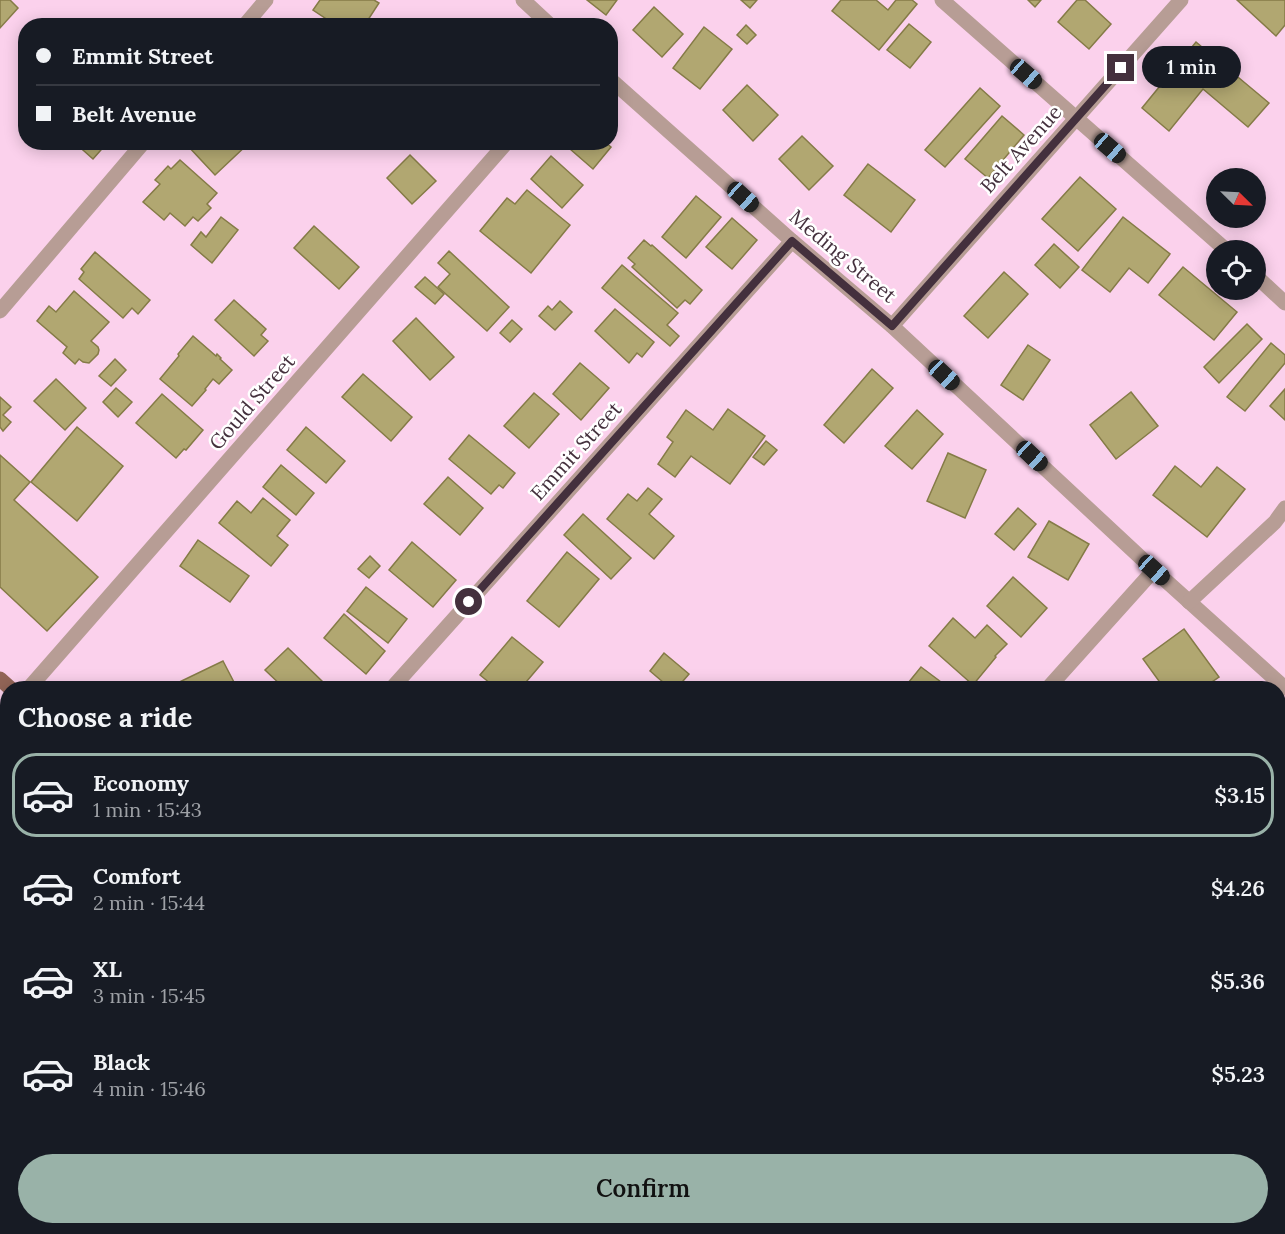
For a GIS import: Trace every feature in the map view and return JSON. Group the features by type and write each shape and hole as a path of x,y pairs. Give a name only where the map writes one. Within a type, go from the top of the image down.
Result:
{"street":[{"path":"251,18 266,0"},
{"path":"523,0 542,18"},
{"path":"942,0 1215,240"},
{"name":"Belt Avenue","path":"892,326 1181,0"},
{"name":"Meding Street","path":"618,86 792,241 892,326 1154,570 1277,681"},
{"path":"0,311 137,150"},
{"name":"Gould Street","path":"35,681 500,150"},
{"name":"Emmit Street","path":"398,681 792,241"},
{"path":"1266,285 1285,303"},
{"path":"1189,602 1275,522 1285,508"},
{"path":"1054,681 1154,570"}],"building":[{"path":"0,0 10,0 18,8 0,28"},
{"path":"320,0 374,0 379,3 369,18 325,18 313,10"},
{"path":"587,0 617,0 606,15"},
{"path":"741,0 757,0 750,8"},
{"path":"841,0 876,0 888,10 896,0 912,0 917,4 879,50 832,11"},
{"path":"1028,0 1041,0 1035,7"},
{"path":"1077,0 1085,0 1111,24 1089,49 1058,22"},
{"path":"1237,0 1285,0 1285,25 1276,36"},
{"path":"654,7 683,34 662,57 633,30"},
{"path":"909,24 931,42 910,68 887,50"},
{"path":"746,25 756,35 747,44 737,35"},
{"path":"704,27 732,49 700,89 673,68"},
{"path":"1196,42 1269,103 1248,127 1203,89 1169,131 1142,108"},
{"path":"747,85 778,115 753,141 723,110"},
{"path":"980,88 1000,106 945,167 925,150"},
{"path":"1002,116 1024,135 988,178 965,159"},
{"path":"802,136 833,166 809,190 779,159"},
{"path":"83,150 101,150 93,159"},
{"path":"192,150 242,150 215,175"},
{"path":"571,150 609,150 593,169"},
{"path":"410,155 436,181 412,204 387,178"},
{"path":"551,156 583,185 562,208 531,179"},
{"path":"180,160 217,193 207,204 211,208 198,221 193,217 185,226 170,213 164,220 143,202 160,184 155,180 168,166 171,169"},
{"path":"868,164 915,200 891,232 844,195"},
{"path":"1080,177 1116,209 1078,251 1042,219"},
{"path":"527,190 570,225 531,273 480,231 507,198 515,204"},
{"path":"696,196 721,217 686,258 662,237"},
{"path":"221,217 238,230 212,263 191,245 201,232 206,237"},
{"path":"1123,217 1170,254 1148,283 1129,268 1110,292 1082,270"},
{"path":"732,218 757,240 732,269 706,247"},
{"path":"314,226 359,267 339,289 294,248"},
{"path":"644,240 702,290 690,304 685,300 677,308 632,267 635,264 628,258"},
{"path":"1054,244 1079,267 1060,288 1035,265"},
{"path":"449,251 509,307 487,331 438,287 450,274 438,263"},
{"path":"95,252 150,300 138,314 132,308 123,318 79,279 84,272 81,269"},
{"path":"622,265 678,313 667,325 679,336 670,346 602,288"},
{"path":"1183,267 1206,286 1206,300 1223,300 1237,312 1214,340 1159,295"},
{"path":"1004,272 1028,294 988,338 964,316"},
{"path":"425,277 444,294 435,304 415,287"},
{"path":"74,291 109,322 91,341 99,350 89,363 79,359 75,364 63,353 67,347 37,321 49,306 56,312"},
{"path":"234,300 266,329 261,335 268,341 254,356 215,320"},
{"path":"560,301 572,312 555,330 539,316 548,306 552,310"},
{"path":"615,309 654,342 642,357 637,353 629,363 595,331"},
{"path":"416,318 454,357 430,380 393,341"},
{"path":"512,320 522,329 510,342 500,333"},
{"path":"1247,324 1262,339 1219,383 1204,367"},
{"path":"193,336 216,356 217,354 232,370 219,384 213,379 192,406 160,379"},
{"path":"1271,343 1285,355 1285,363 1245,411 1227,397"},
{"path":"1028,345 1050,360 1023,400 1001,385"},
{"path":"115,359 126,370 111,386 99,376"},
{"path":"580,363 609,388 581,420 553,394"},
{"path":"872,369 893,388 844,443 824,425"},
{"path":"363,374 412,417 391,441 342,397"},
{"path":"56,379 86,408 65,430 34,401"},
{"path":"116,388 132,402 118,417 103,402"},
{"path":"1285,389 1285,420 1270,406"},
{"path":"1131,392 1158,426 1116,459 1090,425"},
{"path":"534,393 559,414 529,448 504,426"},
{"path":"162,394 203,430 176,458 136,423"},
{"path":"0,397 11,407 3,415 11,422 3,431 0,427"},
{"path":"728,409 765,436 730,484 691,456 675,477 658,464 673,442 667,437 686,410 713,430"},
{"path":"917,410 943,434 912,469 885,446"},
{"path":"77,427 123,466 77,521 31,482"},
{"path":"306,427 345,461 326,483 287,450"},
{"path":"469,435 515,473 503,488 499,485 491,494 449,459"},
{"path":"766,441 777,450 764,465 753,457"},
{"path":"948,453 986,470 965,518 927,501"},
{"path":"0,455 30,482 14,500 98,577 47,631 0,587"},
{"path":"281,465 314,493 296,515 263,487"},
{"path":"1175,466 1201,487 1217,467 1245,489 1207,537 1153,495"},
{"path":"448,477 483,508 460,535 424,504"},
{"path":"648,488 662,499 649,514 674,536 654,559 607,519 628,494 637,501"},
{"path":"263,498 290,520 277,536 288,545 271,566 219,523 237,501 251,513"},
{"path":"1018,508 1036,524 1014,550 995,534"},
{"path":"583,514 631,558 611,579 564,535"},
{"path":"1049,521 1089,544 1068,580 1028,557"},
{"path":"198,540 249,576 230,602 180,566"},
{"path":"412,542 456,580 433,607 389,570"},
{"path":"567,552 599,579 559,627 527,601"},
{"path":"370,556 380,566 369,578 358,569"},
{"path":"1013,577 1047,608 1021,637 987,606"},
{"path":"366,587 407,619 388,643 347,611"},
{"path":"344,614 385,651 366,674 324,638"},
{"path":"953,618 975,638 987,625 1007,644 976,681 968,681 929,646"},
{"path":"1184,629 1219,677 1213,681 1159,681 1143,659"},
{"path":"512,637 543,662 527,681 487,681 480,675"},
{"path":"288,648 322,681 277,681 265,670"},
{"path":"664,653 689,674 683,681 662,681 650,671"},
{"path":"223,661 233,681 182,681"},
{"path":"921,667 940,681 910,681"}],"route":[{"path":"469,602 792,241 892,326 1121,68"}]}
